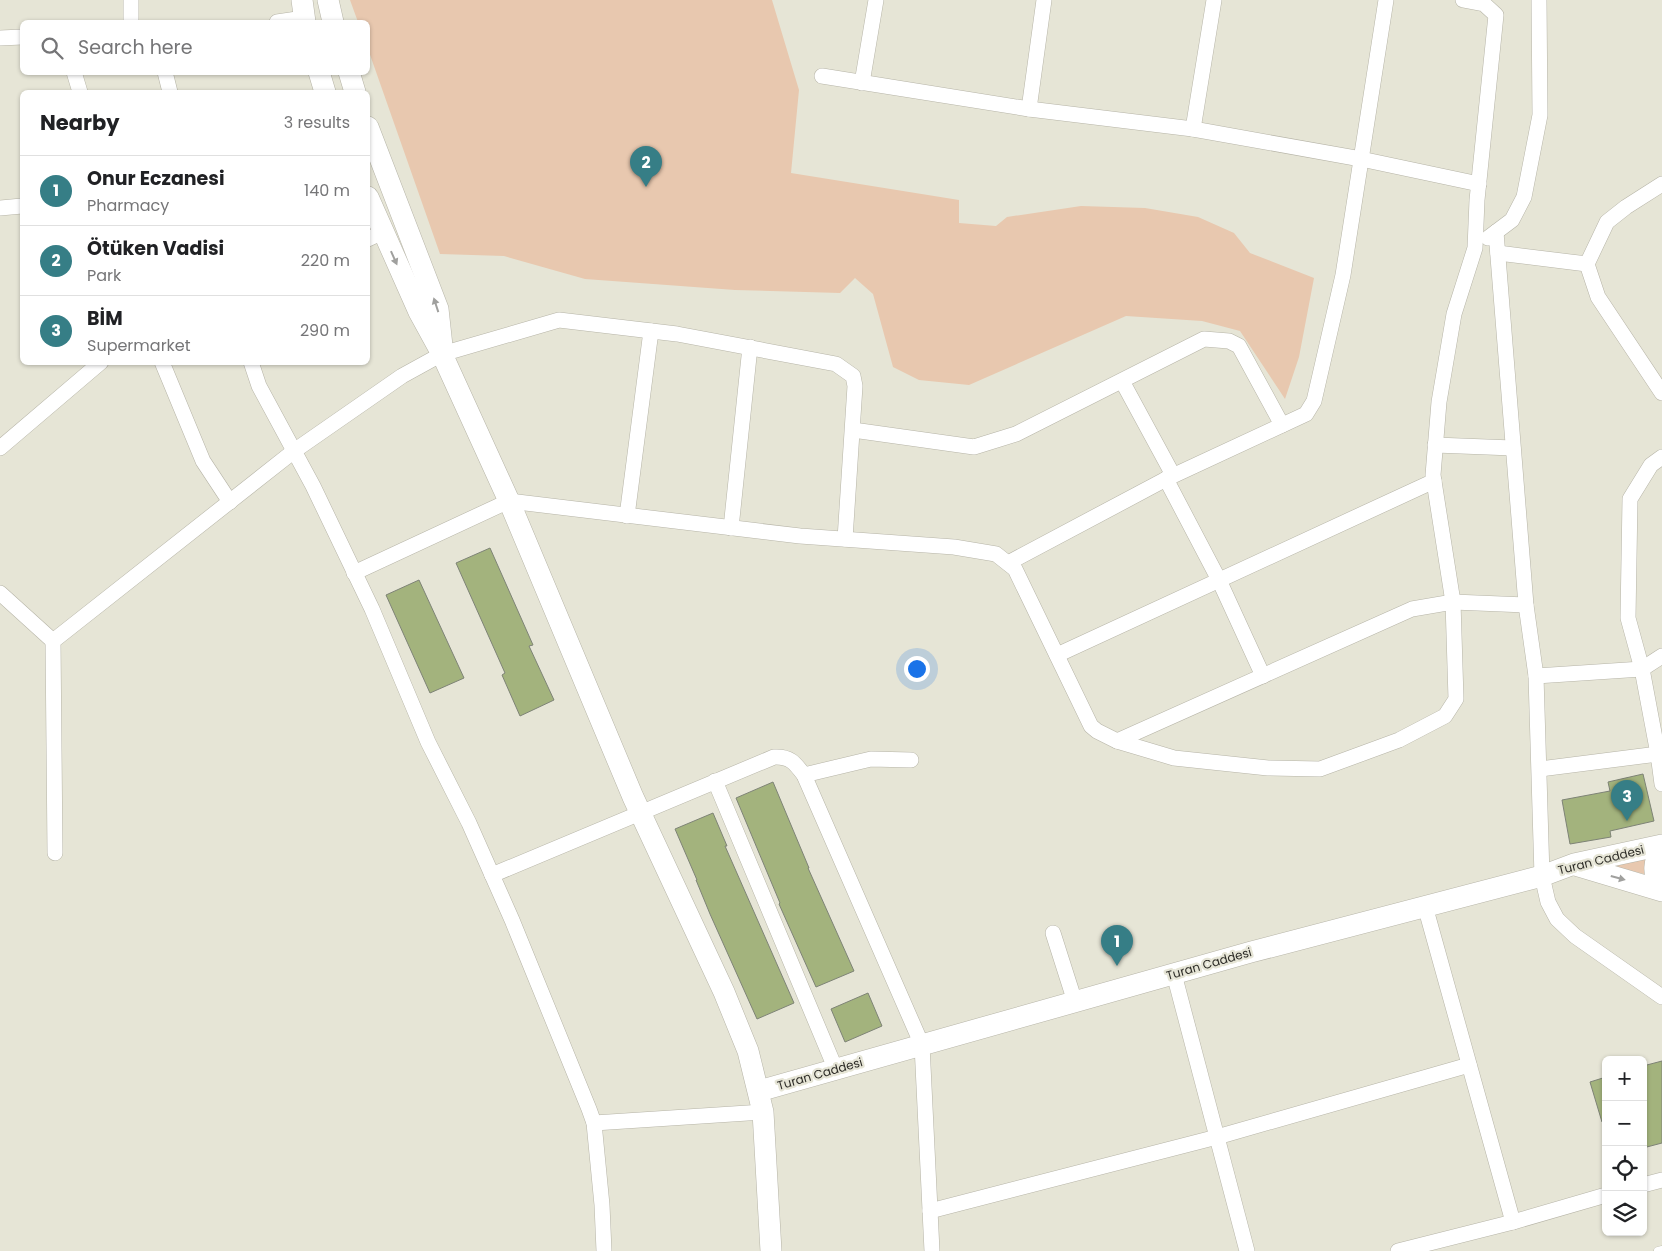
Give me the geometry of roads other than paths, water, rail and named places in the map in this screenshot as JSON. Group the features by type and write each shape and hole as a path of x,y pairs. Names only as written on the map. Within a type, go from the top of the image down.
{"street":[{"path":"131,0 131,20"},
{"path":"328,0 333,20"},
{"path":"862,82 876,0"},
{"path":"1029,109 1044,0"},
{"path":"1192,129 1214,0"},
{"path":"1008,563 1170,477 1306,414 1314,401 1343,275 1386,0"},
{"path":"354,573 508,502 731,528 954,547 996,554 1016,569 1091,726 1117,741 1174,758 1268,768 1320,769 1399,740 1445,716 1456,699 1453,602 1434,481 1435,445 1438,402 1454,314 1475,248 1479,184 1496,15 1484,4 1462,0"},
{"path":"1475,248 1512,220 1524,197 1540,115 1539,0"},
{"path":"283,20 304,13"},
{"path":"0,38 20,37"},
{"path":"75,75 79,90"},
{"path":"166,75 170,90"},
{"path":"320,75 324,90"},
{"path":"349,75 354,90"},
{"path":"822,76 1029,109 1192,129 1361,159 1479,184"},
{"path":"370,132 438,309 442,354"},
{"path":"1662,184 1626,207 1607,222 1587,264 1598,297 1662,393"},
{"path":"0,208 20,206"},
{"path":"370,208 375,235 442,354 508,502 641,813 724,992 748,1051 763,1112 771,1251"},
{"path":"1496,232 1526,605 1536,676 1542,876 1548,902 1557,918 1576,936 1662,997"},
{"path":"1498,253 1587,264"},
{"path":"53,641 294,451 402,376 442,354 559,320 677,334 836,364 853,376 855,403 845,539"},
{"path":"627,516 651,331"},
{"path":"853,430 974,446 1016,434 1204,340 1229,341 1239,346 1282,425"},
{"path":"731,528 750,348"},
{"path":"0,445 97,365"},
{"path":"163,365 203,461 230,502"},
{"path":"252,365 259,386 294,451 372,609 428,742 469,823 516,929 594,1123 602,1205 604,1251"},
{"path":"1122,381 1170,477 1263,676"},
{"path":"1435,445 1513,448"},
{"path":"1662,457 1651,465 1630,499 1628,618 1642,669 1662,784"},
{"path":"1057,655 1434,481"},
{"path":"0,593 53,641 55,853"},
{"path":"1117,741 1412,609 1453,602 1526,605"},
{"path":"1536,676 1642,669 1662,656"},
{"path":"1540,769 1658,754"},
{"path":"492,876 774,757 783,756 792,760 804,775 922,1046 932,1251"},
{"path":"804,775 872,759 911,760"},
{"path":"716,781 836,1070"},
{"path":"1662,846 1656,857 1654,867 1656,877 1662,889"},
{"name":"Turan Caddesi","path":"759,1091 1174,974 1542,876 1574,864 1662,846"},
{"path":"1574,864 1662,889"},
{"path":"1425,906 1513,1222"},
{"path":"1053,933 1075,1002"},
{"path":"1174,974 1247,1251"},
{"path":"930,1211 1217,1137 1469,1065"},
{"path":"594,1123 763,1112"},
{"path":"1647,1184 1662,1180"},
{"path":"1398,1251 1513,1222 1602,1196"}],"lane":[{"path":"1658,1251 1662,1250"}],"place":[{"name":"Ötüken Vadisi","path":"646,187"},
{"name":"BİM","path":"1627,821"},
{"name":"Onur Eczanesi","path":"1117,966"}]}
